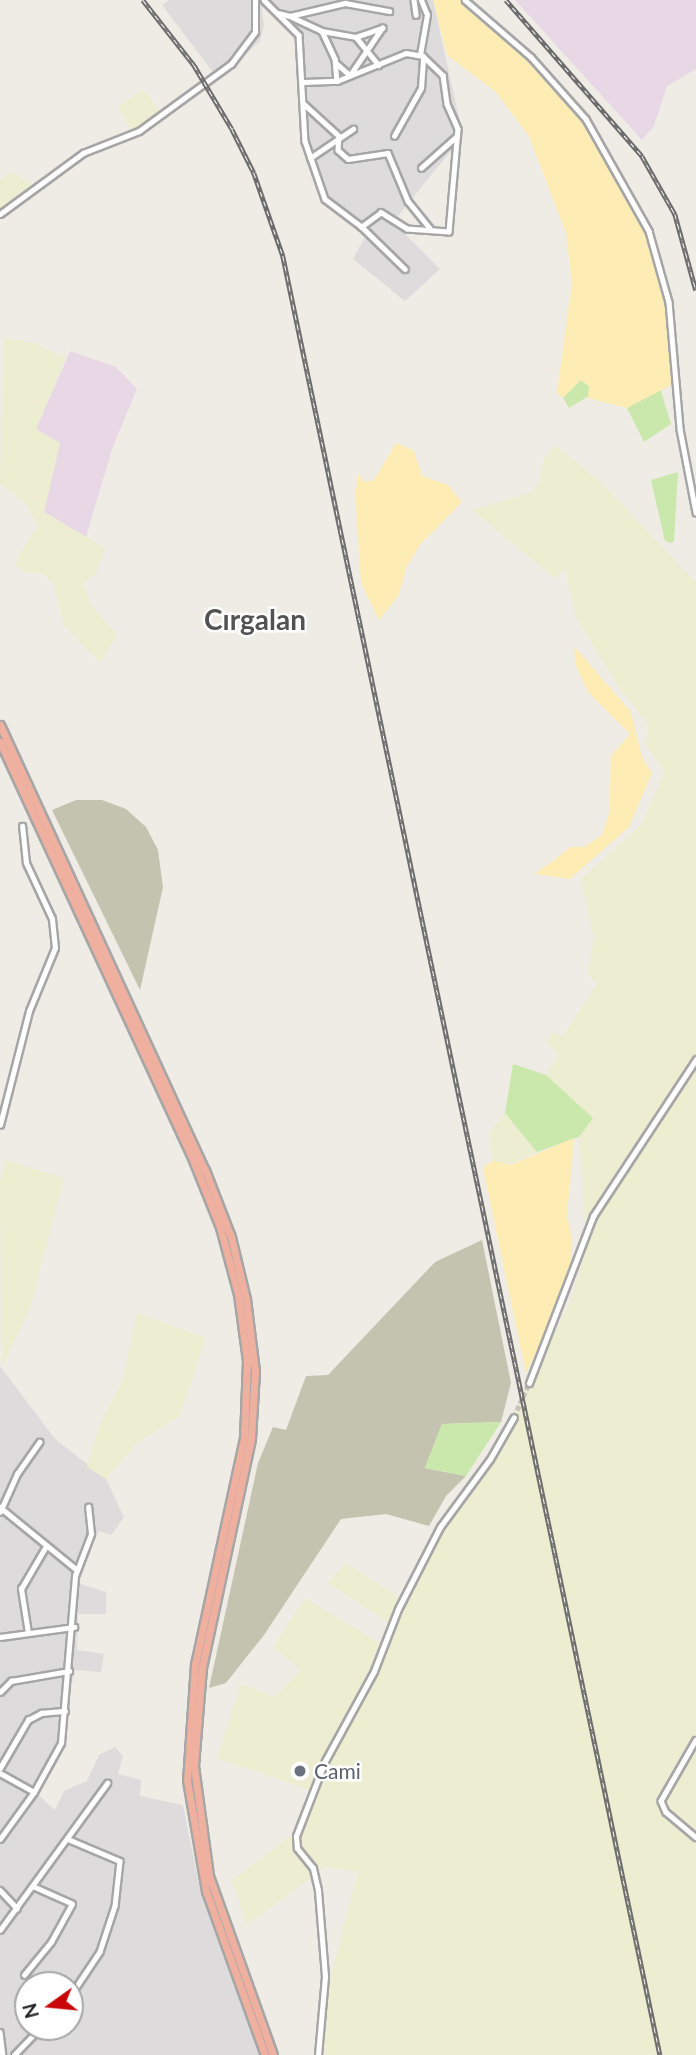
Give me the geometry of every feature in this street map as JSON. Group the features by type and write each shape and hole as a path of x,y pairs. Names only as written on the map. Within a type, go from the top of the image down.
{"highway":[{"path":"0,725 205,1170 231,1237 246,1299 255,1371 251,1439 202,1668 194,1766 209,1876 273,2055"},
{"path":"0,742 193,1160 220,1227 238,1294 247,1360 244,1438 197,1655 186,1766 203,1879 265,2055"}],"street":[{"path":"0,214 83,153 139,131 231,64 255,32 255,0"},
{"path":"264,0 298,32 310,158 327,202 362,227 405,269"},
{"path":"414,0 416,15"},
{"path":"394,136 421,88 427,15 421,0"},
{"path":"465,0 531,57 578,110 606,149 649,231 669,302 680,429 696,512"},
{"path":"290,16 345,3 389,11"},
{"path":"278,13 321,31 356,37 382,28 368,53 350,75"},
{"path":"321,31 336,63 337,81"},
{"path":"356,37 379,65"},
{"path":"304,82 337,81 402,53 422,56 443,75 457,135 449,232 407,229 381,213 362,227"},
{"path":"336,63 350,75"},
{"path":"304,104 339,136"},
{"path":"310,158 353,129"},
{"path":"421,168 457,135"},
{"path":"339,136 338,150 348,159 388,153 408,201 430,229"},
{"path":"0,1125 29,1011 55,948 52,919 26,863 22,826"},
{"path":"529,1383 593,1216 696,1059"},
{"path":"318,2055 326,1976 320,1914 314,1871 298,1851 296,1836 324,1762 374,1671 398,1609 440,1527 490,1460 514,1417"},
{"path":"39,1442 17,1474 1,1509 45,1548 76,1569"},
{"path":"0,1839 34,1792 59,1749 74,1627 76,1569 90,1538 88,1507"},
{"path":"28,1633 21,1589 45,1548"},
{"path":"0,1637 74,1627"},
{"path":"1,1689 14,1680 69,1671"},
{"path":"0,1768 28,1720 41,1713 65,1711"},
{"path":"696,1740 663,1791 661,1801 666,1812 696,1838"},
{"path":"0,1773 34,1792"},
{"path":"0,1930 34,1887 107,1783"},
{"path":"68,1839 120,1861 116,1906 100,1952 84,1976"},
{"path":"27,1971 51,1942 72,1904 34,1887"},
{"path":"0,1890 17,1908"},
{"path":"0,2032 3,2055"},
{"path":"14,2055 28,2041"}],"shaded area":[{"path":"170,0 261,0 264,26 260,41 219,80 162,5"},
{"path":"263,0 433,0 463,136 393,222 440,269 405,301 353,259 368,232 324,201 304,137 298,37"},
{"path":"515,0 696,0 696,69 667,86 654,126 642,140"},
{"path":"143,89 160,111 132,132 118,107"},
{"path":"12,172 37,187 0,211 0,180"},
{"path":"4,338 34,343 66,358 36,429 60,443 44,512 105,548 96,574 82,583 92,606 117,635 100,663 64,625 54,585 42,573 25,573 16,566 18,556 38,526 27,505 0,483"},
{"path":"70,351 116,367 137,389 112,449 86,537 44,512 60,443 36,429"},
{"path":"556,446 602,483 696,583 696,2055 326,2055 322,2033 331,1976 358,1872 325,1867 247,1925 232,1880 291,1836 309,1790 217,1758 241,1684 275,1697 301,1670 273,1647 305,1598 386,1647 446,1509 489,1459 570,1303 587,1245 579,1137 593,1118 546,1075 558,1054 546,1041 553,1032 563,1036 597,984 588,975 594,937 581,880 641,825 665,772 645,744 649,726 620,689 577,619 565,570 554,578 472,510 530,493 539,483 544,458"},
{"path":"76,800 102,800 126,809 146,827 158,850 163,887 140,990 52,810"},
{"path":"505,1113 537,1152 505,1166 492,1161 490,1132"},
{"path":"5,1160 64,1178 30,1308 2,1367 0,1182"},
{"path":"482,1240 511,1383 501,1422 442,1424 425,1468 466,1476 446,1496 429,1526 386,1514 341,1519 264,1635 226,1683 209,1688 258,1463 273,1427 286,1430 306,1376 328,1375 435,1262"},
{"path":"137,1313 206,1338 180,1416 138,1442 106,1479 87,1467 99,1426 123,1379"},
{"path":"0,1366 55,1439 106,1479 124,1517 111,1535 99,1531 81,1566 78,1583 106,1592 106,1614 78,1614 77,1650 104,1654 101,1672 74,1670 63,1748 36,1793 55,1810 64,1791 87,1781 99,1755 115,1747 123,1756 118,1774 141,1780 140,1796 183,1805 201,1895 259,2055 0,2055"},
{"path":"346,1563 399,1597 389,1623 328,1583"}],"green space":[{"path":"579,379 589,386 589,396 569,408 563,398"},
{"path":"660,388 671,424 644,442 627,408"},
{"path":"678,472 674,541 671,543 665,541 651,480"},
{"path":"513,1064 546,1075 593,1118 579,1137 537,1152 505,1113"},
{"path":"501,1422 466,1476 425,1468 442,1424"}],"sand":[{"path":"433,0 461,0 531,60 589,127 648,231 662,275 673,384 627,408 588,398 589,386 581,380 563,398 557,392 572,283 566,233 529,136 496,92 447,55"},
{"path":"396,443 414,451 422,476 448,485 462,502 420,545 406,568 399,595 379,620 361,583 355,493 358,473 364,482 374,480"},
{"path":"574,646 631,712 642,757 652,773 629,827 570,879 535,874 571,847 584,847 602,835 609,814 611,756 630,734 588,692 576,666"},
{"path":"574,1138 567,1215 572,1238 570,1269 551,1324 526,1373 483,1168 492,1161 511,1165"}],"tunnel":[{"path":"514,1417 529,1383"}],"railway":[{"path":"143,0 194,65 232,129 254,173 283,256 660,2055"},
{"path":"506,0 642,156 675,214 696,290"}],"place":[{"name":"Cami","path":"300,1771"}],"district":[{"name":"Cırgalan","path":"255,619"}]}
